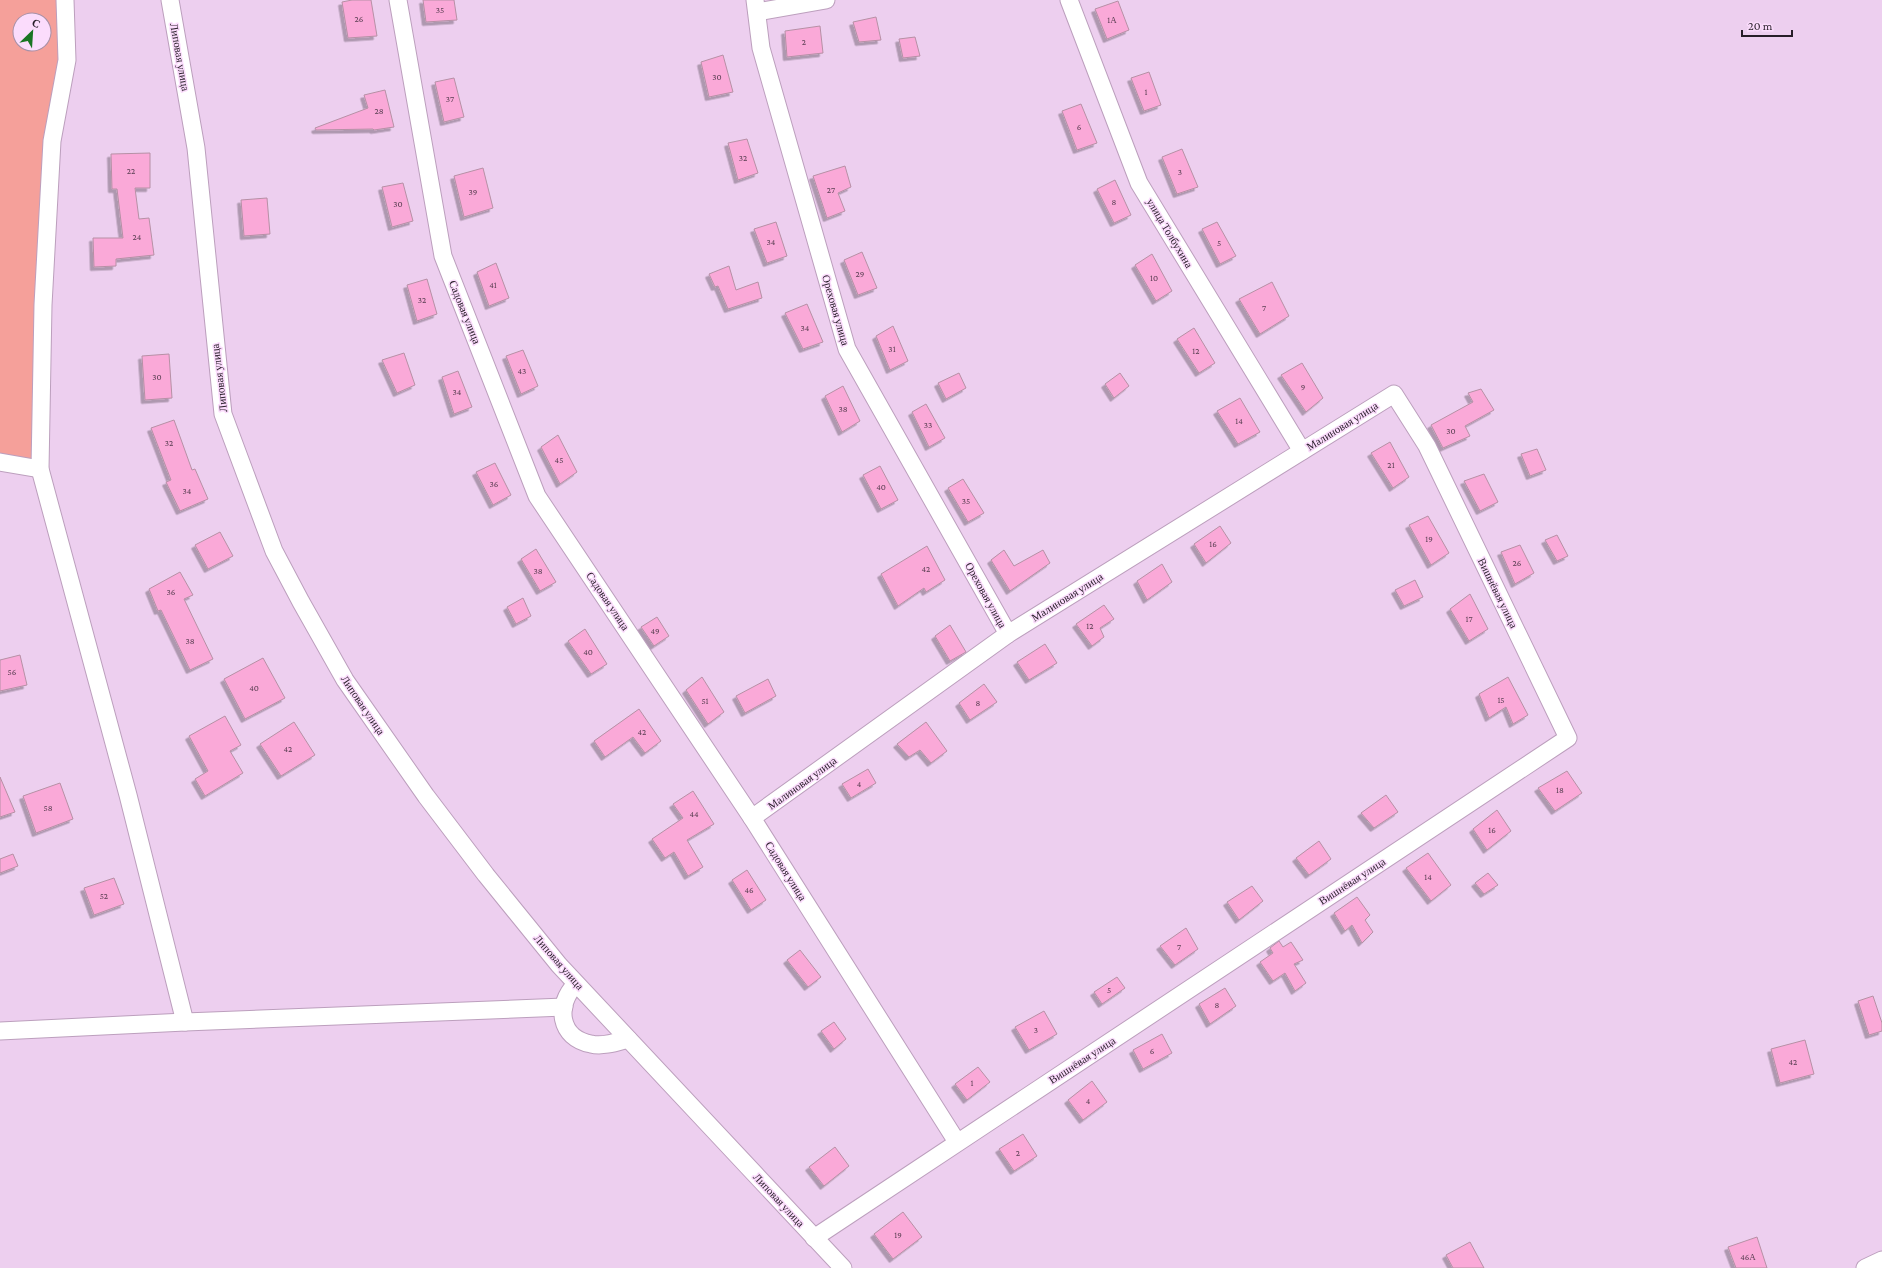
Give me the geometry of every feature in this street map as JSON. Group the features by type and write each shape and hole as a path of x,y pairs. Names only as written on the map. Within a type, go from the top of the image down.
{"street":[{"path":"65,0 67,60 52,141 45,266 40,469 128,795 185,1022"},
{"name":"Липовая улица","path":"170,0 196,148 223,414 274,551 345,680 417,784 486,875 576,984 843,1268"},
{"name":"Садовая улица","path":"398,0 443,256 537,496 752,818 957,1142"},
{"path":"756,6 826,0"},
{"name":"улица Толбухина","path":"1068,0 1139,183 1302,451"},
{"name":"Ореховая улица","path":"756,6 761,48 847,349 1008,634"},
{"name":"Малиновая улица","path":"752,818 1008,634 1394,394"},
{"name":"Вишнёвая улица","path":"814,1238 1568,738 1427,446 1394,394"},
{"path":"0,462 40,469"},
{"path":"576,984 570,990 564,1006 562,1018 567,1030 574,1038 593,1045 612,1043 628,1039"},
{"path":"0,1031 564,1006"},
{"path":"1866,1268 1882,1260"}],"shaded area":[{"path":"0,0 65,0 52,141 40,469 0,462"}],"building":[{"path":"352,0 371,0 377,36 348,38 342,2"},
{"path":"423,0 454,0 457,20 426,22"},
{"path":"1118,1 1129,30 1107,39 1095,9"},
{"path":"876,17 881,40 859,42 853,22"},
{"path":"820,26 823,53 787,57 785,31"},
{"path":"915,37 920,56 903,58 899,39"},
{"path":"723,55 733,92 709,97 701,62"},
{"path":"1149,72 1161,105 1144,111 1131,78"},
{"path":"454,78 464,117 444,122 435,82"},
{"path":"385,90 394,127 374,130 316,130 315,128 368,108 364,95"},
{"path":"1081,104 1097,143 1077,150 1062,111"},
{"path":"747,139 758,173 738,180 728,143"},
{"path":"1182,149 1198,187 1177,194 1162,157"},
{"path":"150,153 150,188 135,188 139,219 149,218 154,255 116,259 116,266 94,267 93,238 123,238 117,189 112,189 111,154"},
{"path":"845,166 851,187 838,193 845,211 827,218 813,176"},
{"path":"483,168 493,208 464,217 454,176"},
{"path":"1115,180 1131,215 1114,223 1097,189"},
{"path":"403,183 413,221 392,227 382,187"},
{"path":"267,198 270,234 244,236 241,200"},
{"path":"776,222 787,256 767,263 754,229"},
{"path":"1217,222 1236,256 1220,264 1202,229"},
{"path":"862,252 877,288 858,295 844,260"},
{"path":"1152,254 1172,291 1156,301 1135,265"},
{"path":"496,263 509,298 489,306 477,272"},
{"path":"729,266 736,290 758,282 762,298 728,309 718,286 715,287 709,274"},
{"path":"427,279 437,314 417,321 407,285"},
{"path":"1272,282 1289,316 1260,334 1239,299"},
{"path":"807,304 823,342 803,349 785,313"},
{"path":"893,326 908,361 890,370 876,336"},
{"path":"1194,328 1215,363 1199,373 1177,339"},
{"path":"523,350 538,386 521,394 506,356"},
{"path":"404,353 415,385 397,393 382,360"},
{"path":"169,354 172,398 145,400 142,356"},
{"path":"1302,363 1323,398 1306,412 1281,375"},
{"path":"458,371 472,407 454,414 442,377"},
{"path":"959,373 966,388 946,399 938,383"},
{"path":"1120,373 1129,386 1114,398 1105,384"},
{"path":"843,386 860,421 842,432 825,396"},
{"path":"1481,389 1494,410 1465,426 1470,436 1443,448 1431,425 1473,402 1468,393"},
{"path":"1240,398 1260,432 1238,444 1217,411"},
{"path":"926,404 945,438 929,447 912,412"},
{"path":"174,420 192,470 195,469 208,499 180,511 166,482 171,480 151,428"},
{"path":"558,435 577,472 560,484 541,447"},
{"path":"1390,442 1409,477 1393,488 1371,453"},
{"path":"1537,449 1546,470 1530,476 1521,454"},
{"path":"495,463 511,495 493,505 476,472"},
{"path":"880,466 898,500 881,509 863,475"},
{"path":"1484,474 1498,502 1480,511 1464,481"},
{"path":"963,479 984,513 968,522 948,488"},
{"path":"1428,516 1449,553 1431,565 1409,525"},
{"path":"1220,526 1231,543 1206,563 1194,544"},
{"path":"220,532 233,556 208,569 195,545"},
{"path":"1557,535 1568,556 1557,561 1545,540"},
{"path":"1520,545 1534,573 1515,584 1501,552"},
{"path":"927,546 945,580 926,592 924,588 898,606 881,574"},
{"path":"536,549 556,582 540,591 521,559"},
{"path":"1004,550 1014,566 1043,550 1050,563 1010,591 991,560"},
{"path":"1162,564 1172,582 1147,600 1137,581"},
{"path":"180,572 193,595 184,599 213,659 190,670 161,610 158,611 149,589"},
{"path":"1415,580 1423,597 1404,606 1395,590"},
{"path":"1470,594 1488,629 1469,641 1450,609"},
{"path":"523,598 531,616 516,624 507,607"},
{"path":"1104,605 1114,619 1100,628 1104,637 1092,646 1076,624"},
{"path":"657,617 669,636 654,646 641,627"},
{"path":"950,625 966,652 950,661 935,636"},
{"path":"585,629 607,664 591,674 568,641"},
{"path":"1045,644 1057,663 1029,680 1017,662"},
{"path":"20,655 27,685 0,691 0,660"},
{"path":"263,658 285,698 245,719 224,679"},
{"path":"702,677 724,712 708,724 686,690"},
{"path":"1508,677 1528,715 1513,724 1506,707 1489,718 1479,694"},
{"path":"768,679 776,696 745,713 736,696"},
{"path":"984,684 997,702 970,720 959,703"},
{"path":"639,709 661,741 645,753 633,737 605,757 594,741"},
{"path":"225,716 241,745 230,751 243,773 205,796 195,779 208,771 189,736"},
{"path":"294,722 315,755 281,776 260,744"},
{"path":"926,722 947,751 931,763 920,750 909,757 897,744"},
{"path":"868,769 876,783 851,798 842,784"},
{"path":"1567,771 1582,793 1555,811 1538,788"},
{"path":"0,777 15,812 0,817"},
{"path":"60,783 73,819 36,833 23,796"},
{"path":"693,791 714,824 687,840 703,867 688,876 674,852 665,858 652,839 683,818 673,804"},
{"path":"1386,795 1398,812 1374,828 1361,813"},
{"path":"1497,810 1511,831 1487,850 1473,829"},
{"path":"1319,841 1331,859 1309,875 1296,858"},
{"path":"1428,853 1451,885 1431,901 1406,868"},
{"path":"13,854 18,866 0,873 0,859"},
{"path":"747,870 766,900 751,910 732,880"},
{"path":"1488,873 1498,885 1484,894 1475,883"},
{"path":"114,878 124,904 94,915 84,888"},
{"path":"1252,886 1263,901 1239,920 1227,902"},
{"path":"1357,897 1370,915 1365,920 1373,932 1362,943 1352,925 1345,931 1334,913"},
{"path":"1186,928 1198,949 1175,965 1160,946"},
{"path":"1279,941 1283,947 1291,942 1303,960 1294,964 1306,983 1295,991 1285,973 1273,981 1260,962 1273,953 1270,948"},
{"path":"800,950 821,977 808,987 787,960"},
{"path":"1117,977 1125,988 1102,1004 1094,992"},
{"path":"1225,988 1236,1006 1210,1024 1199,1004"},
{"path":"1873,996 1882,1023 1882,1031 1869,1035 1858,1001"},
{"path":"1044,1011 1057,1034 1029,1050 1015,1027"},
{"path":"834,1022 846,1039 834,1049 821,1031"},
{"path":"1162,1034 1172,1053 1143,1069 1133,1050"},
{"path":"1805,1040 1814,1074 1780,1083 1771,1049"},
{"path":"978,1067 990,1082 967,1100 955,1084"},
{"path":"1092,1081 1107,1102 1083,1120 1068,1100"},
{"path":"1023,1134 1037,1156 1014,1171 999,1149"},
{"path":"835,1147 849,1166 824,1186 809,1167"},
{"path":"903,1212 922,1237 893,1259 874,1234"},
{"path":"1757,1237 1767,1268 1736,1268 1728,1247"},
{"path":"1470,1242 1484,1268 1453,1268 1446,1255"}]}
